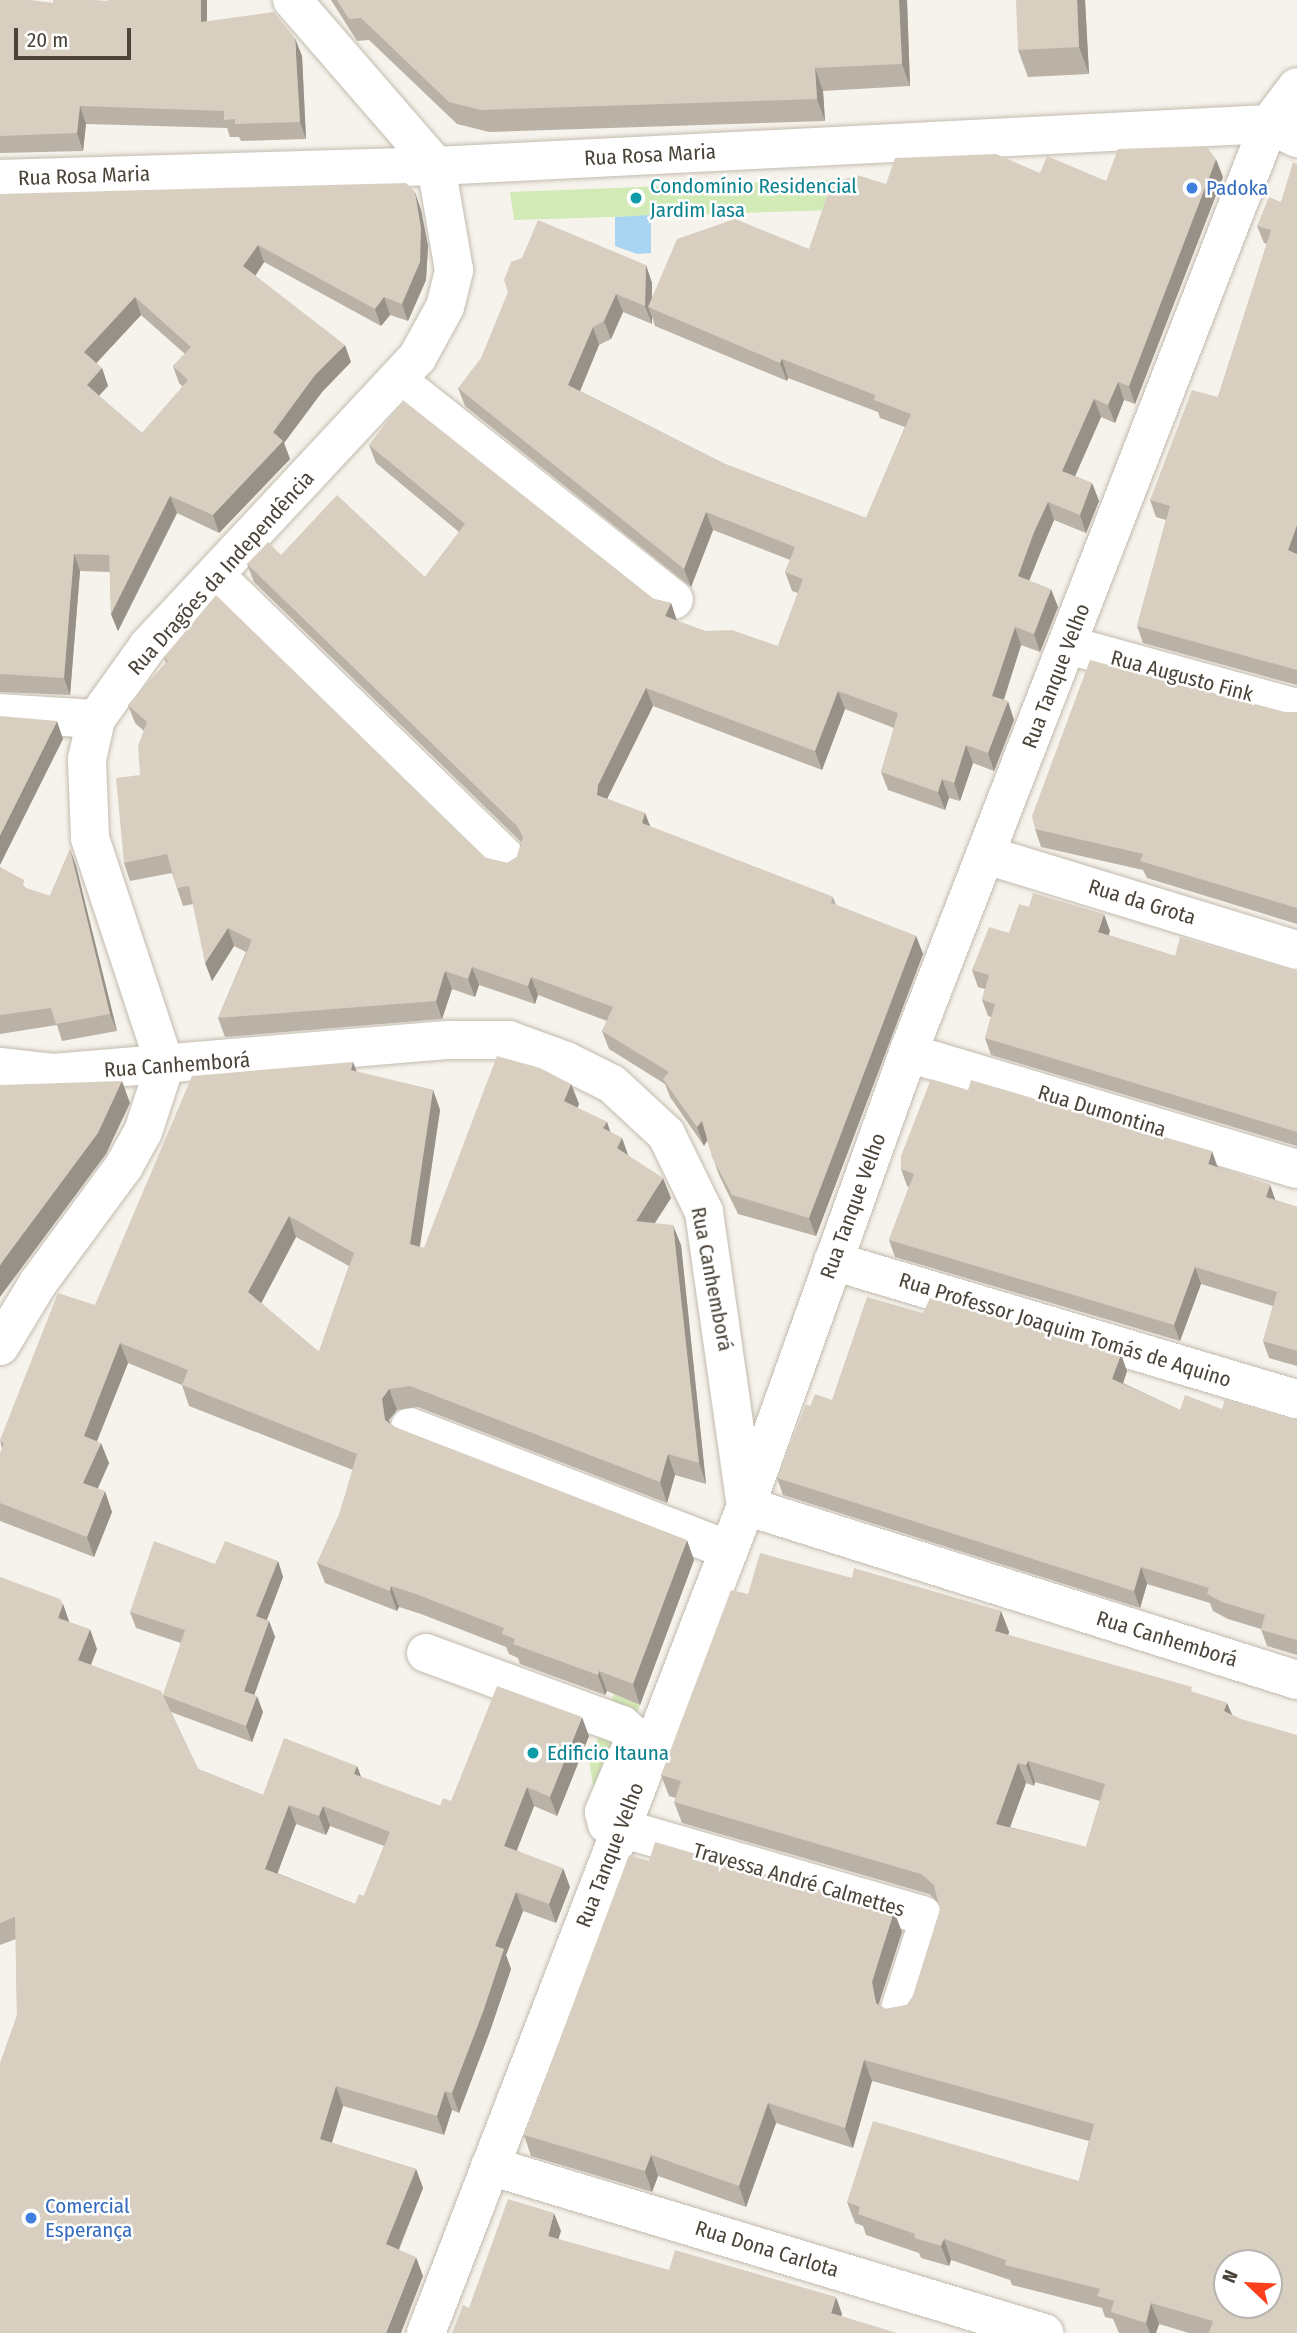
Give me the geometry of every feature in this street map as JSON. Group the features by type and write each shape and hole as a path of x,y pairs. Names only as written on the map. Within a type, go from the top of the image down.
{"street":[{"path":"292,0 436,166"},
{"name":"Rua Tanque Velho","path":"426,2333 746,1506 908,1054 1068,645 1283,131 1297,87"},
{"name":"Rua Rosa Maria","path":"0,179 436,166 1283,131"},
{"name":"Rua Dragões da Independência","path":"165,1065 90,838 87,759 96,719 148,646 417,358 444,307 454,270 436,166"},
{"path":"398,381 674,600"},
{"path":"216,576 508,860"},
{"name":"Rua Augusto Fink","path":"1068,645 1297,708"},
{"path":"0,713 96,719"},
{"name":"Rua da Grota","path":"986,855 1297,950"},
{"name":"Rua Canhemborá","path":"0,1067 53,1073 450,1040 509,1040 612,1084 666,1134 704,1212 746,1506 1297,1680"},
{"name":"Rua Dumontina","path":"908,1054 1297,1169"},
{"path":"0,1346 38,1283 124,1166 143,1132 165,1065"},
{"name":"Rua Professor Joaquim Tomás de Aquino","path":"833,1261 1297,1399"},
{"path":"410,1427 729,1550"},
{"path":"426,1654 622,1725 632,1734 632,1745 603,1819 620,1829"},
{"name":"Travessa André Calmettes","path":"620,1829 922,1915 928,1925 900,2009"},
{"name":"Rua Dona Carlota","path":"489,2166 1044,2333"}],"green space":[{"path":"845,179 835,210 514,220 510,192"},
{"path":"614,1694 640,1705 605,1796 593,1784 589,1762"}],"water":[{"path":"651,215 651,253 637,254 615,246 615,217"}],"building":[{"path":"0,0 53,3 53,0 201,0 201,22 274,12 295,38 300,122 235,124 235,119 224,120 224,111 80,106 77,133 0,136"},
{"path":"337,0 899,0 902,64 815,68 817,99 481,110 449,102 361,18 349,19"},
{"path":"1016,0 1077,0 1079,47 1018,50"},
{"path":"1206,146 1216,159 1129,386 1118,382 1108,405 1094,399 1062,471 1092,483 1080,515 1048,502 1018,576 1051,589 1034,634 1015,627 992,696 1008,701 988,753 966,745 954,783 942,779 938,792 881,772 898,713 838,691 815,751 646,688 598,785 597,795 645,813 642,823 833,897 831,903 916,936 809,1218 732,1195 712,1157 702,1121 697,1127 663,1079 669,1072 602,1031 613,1007 531,977 528,986 472,967 468,979 445,971 436,1001 218,1018 252,940 228,928 205,963 189,886 177,888 167,854 124,863 116,778 140,775 138,746 147,722 128,705 168,661 164,657 216,595 486,858 507,863 517,857 523,837 517,826 247,564 268,542 281,555 337,495 425,577 465,524 369,445 403,400 654,599 671,603 665,616 705,631 732,630 778,646 803,579 785,572 795,547 706,512 684,569 458,388 481,358 508,292 504,280 511,262 522,258 538,220 646,265 645,306 616,294 604,321 593,327 568,385 725,464 866,518 911,414 874,400 875,395 782,359 780,363 648,307 677,239 735,219 809,249 831,184 857,175 886,184 895,158 996,154 1040,173 1047,156 1106,181 1118,149"},
{"path":"1293,162 1297,164 1297,525 1288,550 1297,554 1297,670 1137,626 1170,506 1150,500 1192,390 1218,397 1271,230 1257,226 1269,197 1281,202"},
{"path":"406,183 415,192 421,228 420,262 402,304 384,297 375,309 258,245 243,266 345,345 315,375 273,432 283,441 213,515 170,496 111,614 109,555 74,554 64,678 0,674 0,194","holes":["135,297 191,347 173,366 188,380 142,433 87,385 102,368 84,352"]},
{"path":"1090,660 1285,712 1297,712 1297,908 1140,861 1143,854 1035,829 1032,816"},
{"path":"0,716 57,721 0,835"},
{"path":"70,849 110,1014 56,1024 51,1008 0,1015 0,867 24,880 23,887 50,896"},
{"path":"1033,893 1104,914 1098,932 1175,956 1180,937 1297,971 1297,1132 985,1038 995,1004 982,1000 989,975 972,970 989,927 1009,933 1019,904 1029,907"},
{"path":"497,1056 540,1068 571,1084 564,1101 607,1122 603,1128 622,1138 617,1148 663,1178 636,1221 673,1225 699,1463 668,1454 660,1482 410,1386 389,1389 382,1399 385,1420 395,1427 687,1540 633,1684 599,1671 598,1675 513,1644 515,1639 502,1634 504,1628 413,1593 391,1586 390,1591 317,1563 339,1515 357,1454 182,1385 188,1370 120,1343 84,1436 101,1443 83,1483 105,1491 87,1537 0,1503 0,1454 4,1443 0,1440 58,1293 95,1305 192,1076 353,1062 351,1070 433,1090 410,1244 424,1248","holes":["289,1216 354,1253 319,1352 248,1292"]},
{"path":"931,1079 968,1090 971,1080 1212,1151 1208,1164 1270,1185 1266,1197 1297,1207 1297,1351 1263,1341 1277,1292 1195,1267 1174,1325 889,1240 914,1174 901,1169 901,1156"},
{"path":"122,1081 98,1133 0,1265 0,1085"},
{"path":"867,1297 923,1313 930,1298 1121,1354 1112,1379 1180,1410 1185,1395 1222,1409 1225,1399 1297,1420 1297,1640 1261,1630 1265,1615 1222,1602 1207,1594 1209,1588 1141,1567 1134,1591 777,1478 806,1404 810,1406 815,1394 832,1400"},
{"path":"154,1541 215,1564 225,1541 278,1561 256,1616 269,1621 244,1691 257,1696 246,1726 163,1695 185,1630 130,1612"},
{"path":"760,1553 852,1578 854,1568 1001,1611 995,1631 1192,1687 1191,1691 1227,1703 1224,1711 1241,1719 1297,1735 1297,2333 1209,2333 1213,2321 1151,2303 1146,2323 1111,2312 1114,2301 1097,2296 1100,2289 1005,2265 1006,2260 944,2239 941,2246 914,2238 915,2234 858,2214 860,2207 847,2202 873,2121 1079,2181 1094,2124 864,2060 845,2128 768,2103 739,2186 651,2155 645,2171 524,2135 629,1855 649,1861 655,1842 894,1911 872,1982 876,2003 886,2009 907,2005 913,1996 940,1910 934,1885 921,1874 674,1802 681,1781 661,1775 731,1590 748,1594","holes":["1028,1761 1105,1784 1086,1847 996,1824 1018,1763 1026,1765"]},
{"path":"0,1577 60,1599 63,1604 58,1618 90,1629 78,1660 161,1691 198,1769 263,1795 284,1738 357,1766 354,1774 440,1806 443,1798 451,1801 497,1686 582,1717 550,1797 527,1787 504,1846 563,1868 549,1904 516,1892 495,1946 504,1949 483,2012 452,2093 445,2091 437,2116 336,2086 320,2139 416,2169 386,2244 416,2257 386,2333 0,2333 0,2063 17,2015 15,1917 0,1923","holes":["289,1805 319,1816 323,1806 390,1832 364,1896 359,1894 355,1904 265,1869"]},
{"path":"508,2199 554,2213 548,2236 669,2270 675,2250 836,2297 831,2313 897,2333 452,2333 463,2305 469,2308"}],"place":[{"name":"Padoka","path":"1192,188"},
{"name":"Condomínio Residencial Jardim Iasa","path":"636,198"},
{"name":"Edificio Itauna","path":"533,1753"},
{"name":"Comercial Esperança","path":"31,2218"}]}
